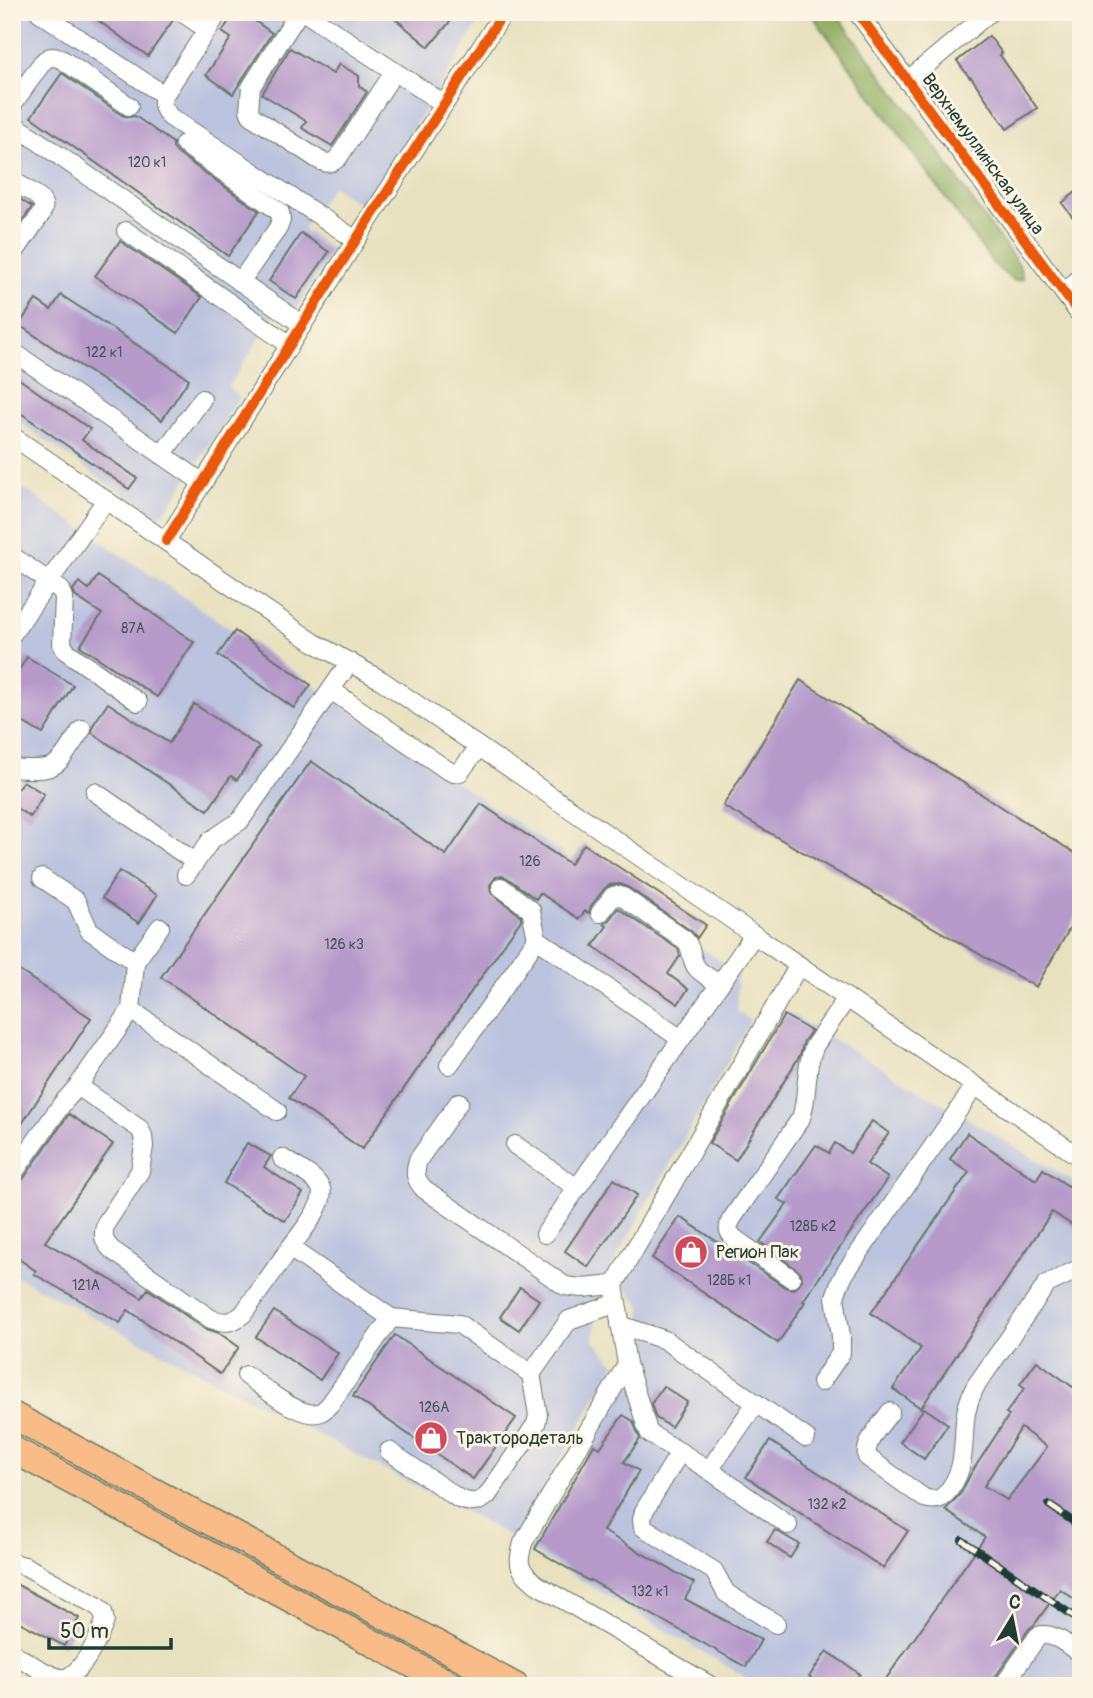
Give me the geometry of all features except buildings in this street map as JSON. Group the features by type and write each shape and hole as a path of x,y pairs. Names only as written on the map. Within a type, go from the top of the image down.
{"highway":[{"path":"12,1415 515,1686"},
{"path":"12,1449 453,1686"}],"street":[{"path":"39,12 164,95"},
{"path":"181,12 208,30"},
{"path":"219,12 164,95 164,110 170,117 356,240"},
{"path":"394,72 338,158 332,162 319,160 256,119 248,110 251,87 302,12 444,104"},
{"path":"166,541 504,12"},
{"name":"Верхнемуллинская улица","path":"857,12 1081,316"},
{"path":"907,81 990,12"},
{"path":"12,105 47,57 53,56 63,60 129,106"},
{"path":"12,123 303,325"},
{"path":"184,144 280,212 278,228 240,282"},
{"path":"12,180 38,198 44,208 12,256"},
{"path":"125,231 290,345"},
{"path":"1064,293 1081,277"},
{"path":"12,351 203,483"},
{"path":"162,455 202,399"},
{"path":"12,436 313,642 381,680 1081,1158"},
{"path":"12,634 106,500"},
{"path":"12,556 61,590 64,597 62,644 66,652 138,702"},
{"path":"95,792 191,868 211,840 240,821 350,662"},
{"path":"331,690 454,773 460,772 479,747"},
{"path":"12,768 38,770 55,765 82,729"},
{"path":"42,878 76,901 89,930 135,962"},
{"path":"500,887 531,910 537,939 681,1038"},
{"path":"600,913 613,896 623,897 685,940 689,944 697,968 719,984"},
{"path":"12,1175 131,1010 135,962 160,927"},
{"path":"545,1234 754,934"},
{"path":"449,1065 537,939"},
{"path":"390,1451 459,1499 469,1503 479,1502 486,1496 536,1424 538,1415 531,1374 569,1320 615,1294 799,965"},
{"path":"791,1278 735,1239 729,1233 728,1227 801,1118 811,1053 847,998"},
{"path":"131,1010 277,1111"},
{"path":"78,1086 140,1129 143,1136 140,1171 106,1223 104,1242 211,1319 235,1321 243,1314 320,1204 322,1188 282,1158"},
{"path":"821,1382 841,1353 835,1297 845,1273 975,1086"},
{"path":"459,1102 418,1160 416,1180 424,1189 565,1286 615,1294"},
{"path":"515,1145 577,1188"},
{"path":"290,1248 391,1318 459,1324 531,1374"},
{"path":"890,1412 870,1441 866,1450 867,1457 924,1497 939,1500 960,1472 966,1414 969,1398 975,1387 1047,1284 1081,1268"},
{"path":"615,1294 627,1364 650,1434 709,1470 788,1525"},
{"path":"246,1375 296,1409 310,1413 321,1412 330,1404 391,1318"},
{"path":"620,1325 665,1340 806,1438"},
{"path":"627,1364 523,1543 519,1559 522,1572 536,1584 711,1686"},
{"path":"709,1470 755,1403"},
{"path":"680,1452 644,1511 643,1527 714,1571 726,1593 776,1624"},
{"path":"12,1563 25,1566 97,1606 103,1612 105,1621 80,1668 72,1676 62,1679 12,1653"},
{"path":"1003,1686 1038,1636 1045,1634 1056,1637 1081,1654"}],"shaded area":[{"path":"12,12 484,12 449,73 362,206 332,186 303,229 333,250 296,309 268,291 277,312 228,387 240,397 164,514 155,516 12,417"},
{"path":"12,481 737,972 737,1011 751,1021 598,1290 594,1341 615,1364 514,1539 12,1274"},
{"path":"786,1011 1081,1186 1081,1686 757,1684 531,1551 637,1371 642,1307 624,1286"}],"green space":[{"path":"810,12 835,12 1019,265 1023,279 1014,281 995,266"}],"railway":[{"path":"1049,1505 1081,1527"},
{"path":"962,1540 1081,1621"}],"cycle path":[{"path":"166,541 504,12"},
{"path":"857,12 1081,316"}],"place":[{"name":"Регион Пак","path":"691,1252"},
{"name":"Трактородеталь","path":"431,1438"}]}
